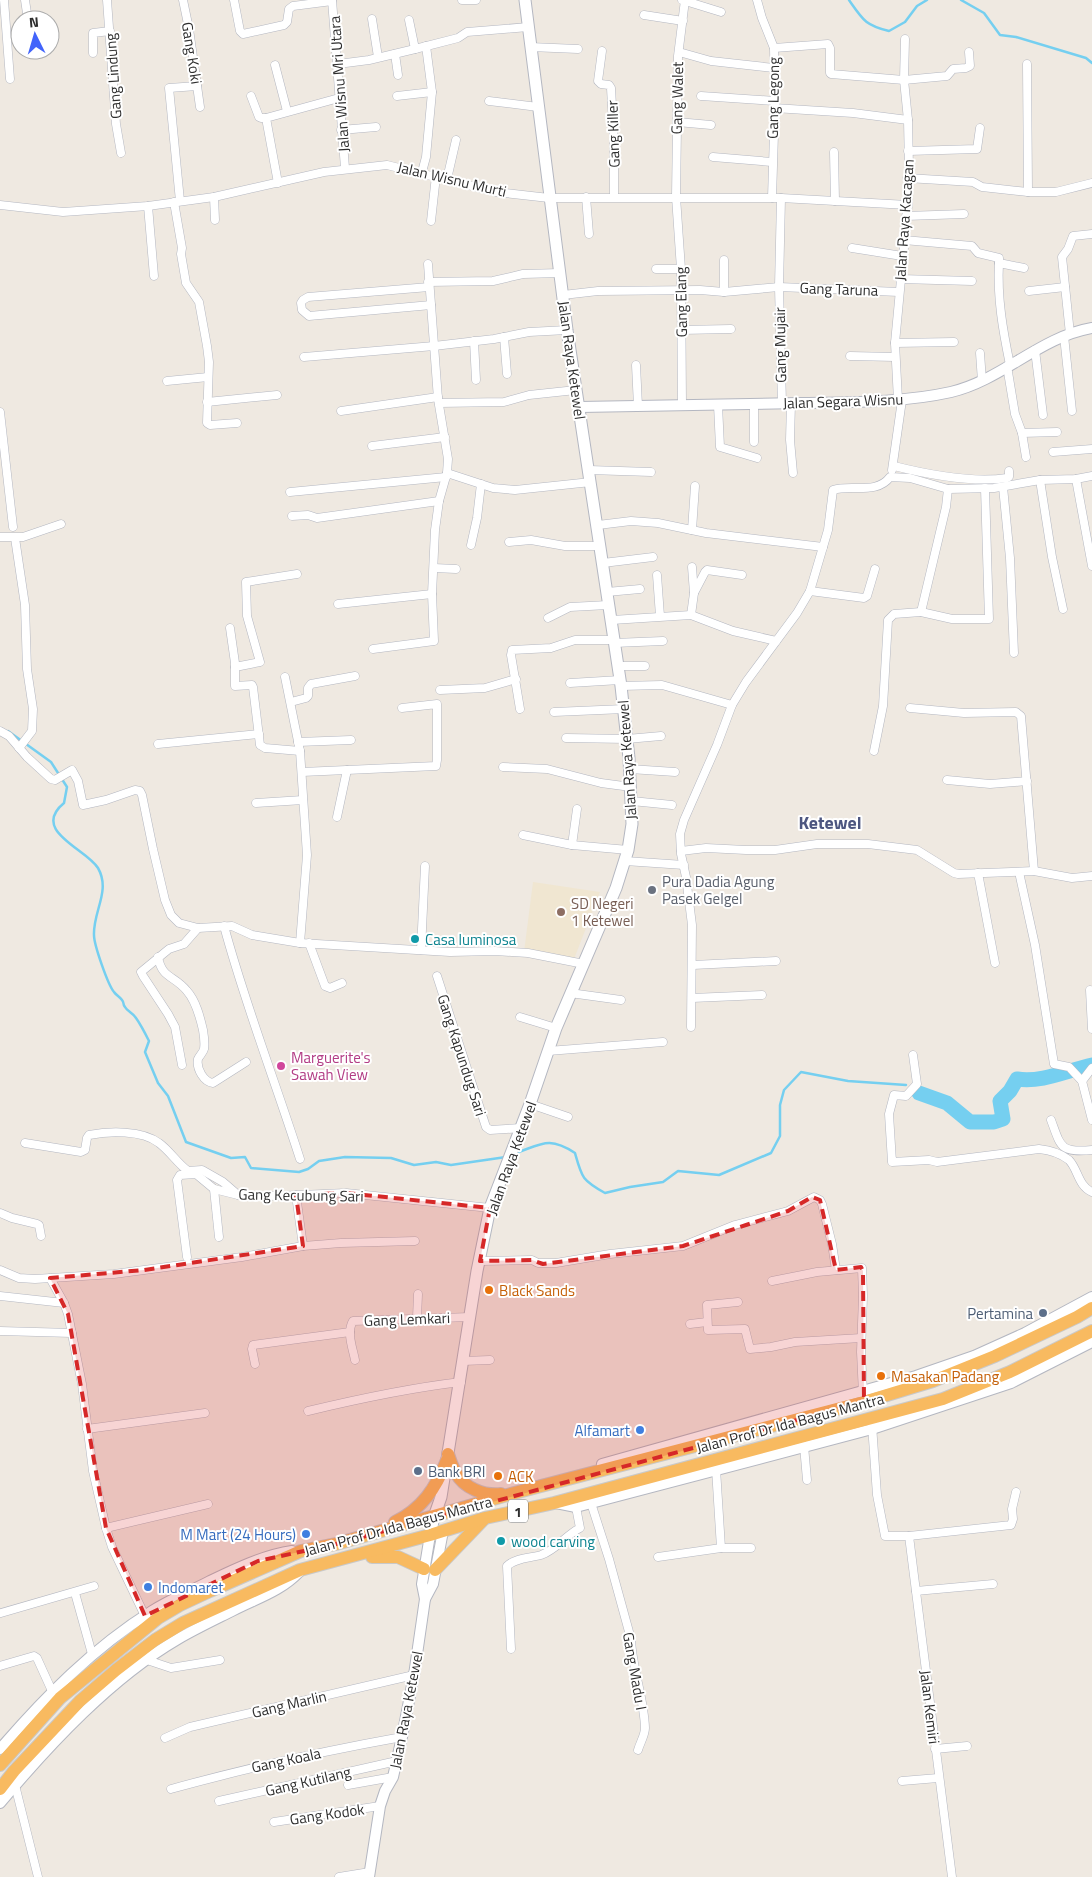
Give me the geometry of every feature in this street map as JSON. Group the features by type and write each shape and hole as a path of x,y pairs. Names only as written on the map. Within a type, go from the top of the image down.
{"highway":[{"name":"Jalan Prof Dr Ida Bagus Mantra","path":"0,1765 60,1698 158,1618 203,1594 301,1551 336,1544 640,1457 863,1397 934,1381 995,1356 1092,1308"},
{"name":"Jalan Prof Dr Ida Bagus Mantra","path":"0,1789 14,1771 80,1701 105,1687 156,1640 183,1623 300,1570 430,1536 485,1518 554,1503 871,1424 943,1400 1010,1372 1092,1332"},
{"path":"448,1457 456,1474 470,1487 488,1494 518,1492"},
{"path":"336,1544 392,1524 412,1513 430,1494 448,1457"},
{"path":"337,1560 392,1556 430,1570 485,1518"}],"main road":[{"name":"Jalan Raya Ketewel","path":"444,1531 440,1515 441,1497 490,1208 522,1128 556,1028 616,888 631,836 632,801 630,769 621,683 563,295 555,273 549,198 525,0"},
{"name":"Jalan Raya Ketewel","path":"430,1536 440,1515"}],"street":[{"path":"4,0 10,79"},
{"name":"Gang Lindung","path":"107,0 116,124 120,153"},
{"name":"Gang Koki","path":"182,0 189,29 200,106"},
{"path":"234,0 240,31 243,34 284,25 288,20 289,9 293,6 332,0"},
{"name":"Jalan Wisnu Mri Utara","path":"332,0 345,168"},
{"path":"462,0 476,0"},
{"path":"684,0 722,12"},
{"name":"Gang Walet","path":"676,197 678,52 684,0"},
{"name":"Gang Legong","path":"757,0 774,48 772,198"},
{"path":"644,15 683,21"},
{"path":"372,19 378,57"},
{"path":"409,20 415,49"},
{"path":"338,64 395,54 458,38 467,32 528,27"},
{"path":"93,53 93,33 110,31"},
{"name":"Jalan Raya Kacagan","path":"890,477 894,466 900,400 895,343 908,205 908,120 904,80 905,39"},
{"path":"774,48 828,44 830,48 831,74 904,80 947,76 953,69 968,68 970,66 969,52"},
{"path":"422,172 431,122 432,92 426,46"},
{"path":"530,47 578,49"},
{"name":"Gang Killer","path":"602,50 598,81 600,84 609,85 611,90 614,142 614,197"},
{"path":"678,52 711,61 774,68"},
{"path":"395,54 398,75"},
{"path":"1027,64 1028,192"},
{"path":"274,65 287,111"},
{"path":"197,86 169,87 181,254 186,283 199,302 207,346 207,423 210,425 237,423"},
{"path":"397,96 432,92"},
{"path":"251,96 261,118 339,98"},
{"path":"701,96 908,120"},
{"path":"489,101 538,106"},
{"path":"266,118 278,183"},
{"path":"677,122 711,125"},
{"path":"341,130 376,127"},
{"path":"908,151 978,149 980,128"},
{"path":"447,179 456,140"},
{"path":"834,152 835,201"},
{"path":"713,157 772,162"},
{"name":"Jalan Wisnu Murti","path":"0,205 63,212 148,206 214,196 345,168 387,165 422,172 496,192 549,198 780,198 908,205"},
{"path":"431,221 436,176"},
{"path":"907,178 973,182 982,187 1028,192 1056,192 1092,183"},
{"path":"214,196 215,220"},
{"path":"586,197 589,234"},
{"name":"Gang Elang","path":"676,197 681,269 682,406"},
{"name":"Gang Mujair","path":"780,198 778,287 786,404 794,474"},
{"path":"148,206 154,276"},
{"path":"906,216 964,214"},
{"path":"1072,411 1062,257 1068,250 1072,237 1092,234"},
{"path":"904,240 972,246 978,254 999,258 998,281 1001,322 1015,414 1022,433 1026,457"},
{"path":"852,248 902,256"},
{"path":"724,260 724,292"},
{"path":"999,263 1024,268"},
{"path":"373,649 434,641 432,594 439,500 446,475 448,455 438,400 428,285 428,264"},
{"path":"656,269 681,269"},
{"path":"431,305 309,316 302,310 301,303 302,300 308,297 428,285 493,281 523,274 555,273"},
{"path":"900,279 972,281"},
{"name":"Gang Taruna","path":"563,295 598,291 681,290 724,292 778,287 899,292"},
{"path":"1029,291 1065,287"},
{"name":"Jalan Segara Wisnu","path":"580,407 786,404 900,400 952,392 982,381 1035,350 1067,335 1092,328"},
{"path":"682,330 731,329"},
{"path":"304,357 434,346 521,333 567,330"},
{"path":"504,337 508,374"},
{"path":"474,341 476,380"},
{"path":"895,343 954,342"},
{"path":"1035,350 1043,415"},
{"path":"980,354 982,381"},
{"path":"850,356 895,357"},
{"path":"636,365 638,406"},
{"path":"167,382 208,377"},
{"path":"341,410 438,400 504,402 529,394 576,390"},
{"path":"207,402 278,395"},
{"path":"754,404 754,442"},
{"path":"718,405 720,446 757,458"},
{"path":"0,412 13,527"},
{"path":"1022,433 1057,432"},
{"path":"372,446 444,437"},
{"path":"1053,452 1092,449"},
{"path":"894,466 926,474 990,479 1010,477 1009,471"},
{"path":"589,470 651,472"},
{"path":"290,492 446,475 493,488 515,490 591,482"},
{"path":"691,1027 692,925 680,838 684,820 732,706 746,682 797,613 810,591 828,530 832,490 868,488 887,481 890,477 910,478 948,489 985,488 1040,480 1076,479 1092,476"},
{"path":"1076,479 1092,566"},
{"path":"1040,480 1052,557 1064,610"},
{"path":"471,545 478,518 481,484"},
{"path":"692,530 694,486"},
{"path":"1002,486 1010,558 1014,653"},
{"path":"874,751 883,706 888,620 894,614 921,612 952,619 990,618 985,488"},
{"path":"921,612 946,507 948,489"},
{"path":"292,516 308,515 317,518 439,500"},
{"path":"598,525 631,521 658,523 692,530 823,547"},
{"path":"0,537 24,537 61,524"},
{"path":"15,538 25,605 27,669 33,709 33,730 22,745"},
{"path":"509,542 531,540 566,546 600,546"},
{"path":"603,563 653,557"},
{"path":"691,616 694,593 692,567"},
{"path":"434,568 456,569"},
{"path":"810,591 864,598 868,596 875,569"},
{"path":"694,593 707,570 742,575"},
{"path":"234,667 260,662 247,616 246,582 297,574"},
{"path":"657,575 660,616"},
{"path":"607,592 640,589"},
{"path":"338,604 432,594"},
{"path":"548,618 570,607 608,605"},
{"path":"612,620 660,616 691,616 733,631 776,641"},
{"path":"230,628 235,687 252,685 253,687 260,745 263,747 299,747 351,740"},
{"path":"520,708 511,655 512,650 551,648 575,640 614,642 663,641"},
{"path":"617,666 645,666"},
{"path":"291,702 306,698 311,684 355,676"},
{"path":"285,678 299,747 308,862 300,943"},
{"path":"440,690 485,688 516,679"},
{"path":"570,683 662,685 732,706"},
{"path":"302,772 436,766 437,704 402,708"},
{"path":"910,708 964,713 1019,714 1022,720 1034,871"},
{"path":"554,712 624,709"},
{"path":"0,731 22,745 51,779 55,780 72,770 75,774 82,804 106,800 133,790 140,791 145,805 165,900 171,915 179,923 198,928 232,926 252,935 300,943 421,950 528,953 584,964"},
{"path":"158,744 259,734"},
{"path":"566,738 628,739 661,736"},
{"path":"502,767 547,769 600,783 631,787"},
{"path":"630,769 675,772"},
{"path":"337,817 347,770"},
{"path":"947,780 990,784 1027,780"},
{"path":"256,803 303,800"},
{"path":"632,801 672,805"},
{"path":"572,845 577,809"},
{"path":"523,835 684,865"},
{"path":"682,851 706,848 775,850 817,844 868,844 917,850 954,873 1034,871 1072,878 1092,876"},
{"path":"421,950 425,866"},
{"path":"1019,872 1040,973 1053,1061 1057,1066 1069,1068 1080,1079 1092,1120"},
{"path":"978,873 995,963"},
{"path":"224,926 235,966 300,1159"},
{"path":"182,1065 175,1027 142,974 143,968 172,947 184,944 198,928"},
{"path":"309,943 325,986 330,988 342,983"},
{"path":"158,957 163,972 178,982 188,992 194,1003 204,1038 203,1052 198,1059 200,1072 209,1082 213,1083 246,1062"},
{"path":"693,965 776,961"},
{"name":"Gang Kapundug Sari","path":"437,976 486,1127 490,1130 522,1128"},
{"path":"1090,990 1092,1029"},
{"path":"570,993 621,1000"},
{"path":"692,998 762,995"},
{"path":"520,1017 556,1028"},
{"path":"548,1051 663,1042"},
{"path":"913,1055 917,1084 906,1096 894,1095 889,1114 892,1162 929,1160 937,1162 1016,1151 1046,1150 1052,1151 1070,1161 1077,1177 1092,1192"},
{"path":"1080,1079 1092,1068"},
{"path":"530,1104 568,1117"},
{"path":"1051,1120 1059,1142 1067,1150 1074,1152 1092,1150"},
{"path":"25,1143 81,1152 86,1150 87,1138 90,1135 123,1134 143,1136 158,1142 188,1171 202,1170 223,1182 238,1194"},
{"name":"Gang Kecubung Sari","path":"187,1257 177,1177 183,1174 196,1174 214,1189 238,1194 296,1195 346,1193 490,1208"},
{"path":"214,1189 219,1237"},
{"path":"296,1195 303,1246"},
{"path":"480,1262 532,1260 538,1263 556,1263 610,1254 683,1246 735,1225 788,1211 814,1197 822,1204 836,1270"},
{"path":"0,1213 37,1224 40,1227 41,1236"},
{"path":"0,1270 19,1278 50,1278 144,1270 303,1246 415,1241"},
{"path":"772,1281 817,1272 860,1267 863,1271 863,1397 974,1356 1025,1333 1092,1297"},
{"path":"50,1278 64,1303 72,1333 81,1377 93,1470 106,1528 112,1548 145,1616"},
{"path":"417,1318 418,1294"},
{"path":"0,1296 64,1303"},
{"path":"738,1302 708,1304 709,1330 745,1329 751,1349 795,1342 862,1338"},
{"name":"Gang Lemkari","path":"255,1364 252,1352 253,1345 350,1332 350,1325 353,1321 470,1317"},
{"path":"690,1324 708,1322"},
{"path":"0,1331 72,1333"},
{"path":"350,1332 355,1360"},
{"path":"554,1503 576,1507 804,1446 871,1424 1011,1383 1092,1342"},
{"path":"463,1361 490,1360"},
{"path":"308,1411 376,1396 460,1382"},
{"path":"87,1429 205,1413"},
{"path":"871,1424 877,1495 885,1536 909,1536 1011,1525 1016,1492"},
{"path":"804,1446 807,1480"},
{"path":"716,1469 721,1548"},
{"name":"Gang Madu I","path":"591,1503 631,1639 631,1649 645,1728 638,1750"},
{"path":"106,1528 208,1504"},
{"path":"511,1649 507,1566 517,1561 543,1554 580,1528 576,1507"},
{"name":"Jalan Raya Ketewel","path":"369,1875 380,1806 384,1791 393,1778 414,1676 425,1599 422,1584 430,1570 444,1531"},
{"name":"Jalan Raya Ketewel","path":"430,1536 430,1570"},
{"name":"Jalan Kemiri","path":"909,1536 938,1778 952,1877"},
{"path":"658,1557 721,1548 752,1548"},
{"path":"0,1749 52,1691 92,1654 145,1616 176,1598 229,1572 283,1553 301,1551"},
{"path":"0,1803 105,1687 185,1636 232,1611 280,1589 300,1570"},
{"path":"916,1591 993,1584"},
{"path":"1,1613 94,1586"},
{"path":"75,1593 92,1654"},
{"path":"0,1666 34,1656 37,1658 52,1691"},
{"path":"147,1660 172,1668 220,1660"},
{"name":"Gang Marlin","path":"166,1738 190,1727 414,1676"},
{"name":"Gang Koala","path":"171,1788 259,1765 344,1747 402,1738"},
{"path":"935,1748 967,1746"},
{"name":"Gang Kutilang","path":"219,1801 397,1761"},
{"path":"348,1785 393,1778"},
{"path":"902,1781 938,1778"},
{"path":"15,1785 38,1877"},
{"name":"Gang Kodok","path":"274,1822 380,1806"},
{"path":"339,1877 369,1875"}],"highlighted area":[{"path":"346,1193 490,1208 480,1261 532,1260 543,1264 683,1246 788,1211 812,1197 820,1200 836,1270 861,1267 863,1271 864,1402 336,1544 258,1561 145,1616 106,1528 68,1314 50,1278 144,1270 303,1246 296,1195"}],"shaded area":[{"name":"SD Negeri 1 Ketewel","path":"533,882 600,892 574,959 524,952"}],"waterway":[{"path":"849,0 865,21 889,31 905,22 917,6 927,0"},
{"path":"961,0 984,13 1000,35 1016,37 1086,58 1092,63"},
{"path":"8,731 51,762 67,787 64,803 55,813 53,822 57,831 64,839 92,861 102,876 102,893 94,926 99,956 111,988 136,1018 149,1041 145,1052 158,1083 168,1096 186,1142 231,1158 245,1157 251,1168 299,1172 308,1169 319,1161 345,1157 391,1158 414,1165 436,1162 451,1165 506,1157"},
{"path":"919,1093 947,1103 970,1122 994,1122 1003,1119 1000,1101 1010,1091 1017,1079 1045,1078 1092,1065"},
{"path":"516,1153 546,1143 566,1148 575,1153 584,1178 605,1193 663,1182 678,1171 719,1175 771,1153 780,1136 780,1105 784,1090 801,1072 848,1081 906,1085"}],"place":[{"name":"Pura Dadia Agung Pasek Gelgel","path":"652,890"},
{"name":"SD Negeri 1 Ketewel","path":"561,912"},
{"name":"Casa luminosa","path":"415,939"},
{"name":"Marguerite's Sawah View","path":"281,1066"},
{"name":"Black Sands","path":"489,1290"},
{"name":"Pertamina","path":"1043,1313"},
{"name":"Masakan Padang","path":"881,1376"},
{"name":"Alfamart","path":"640,1430"},
{"name":"Bank BRI","path":"418,1471"},
{"name":"ACK","path":"498,1476"},
{"name":"M Mart (24 Hours)","path":"306,1534"},
{"name":"wood carving","path":"501,1541"},
{"name":"Indomaret","path":"148,1587"}],"district":[{"name":"Ketewel","path":"830,822"}]}
